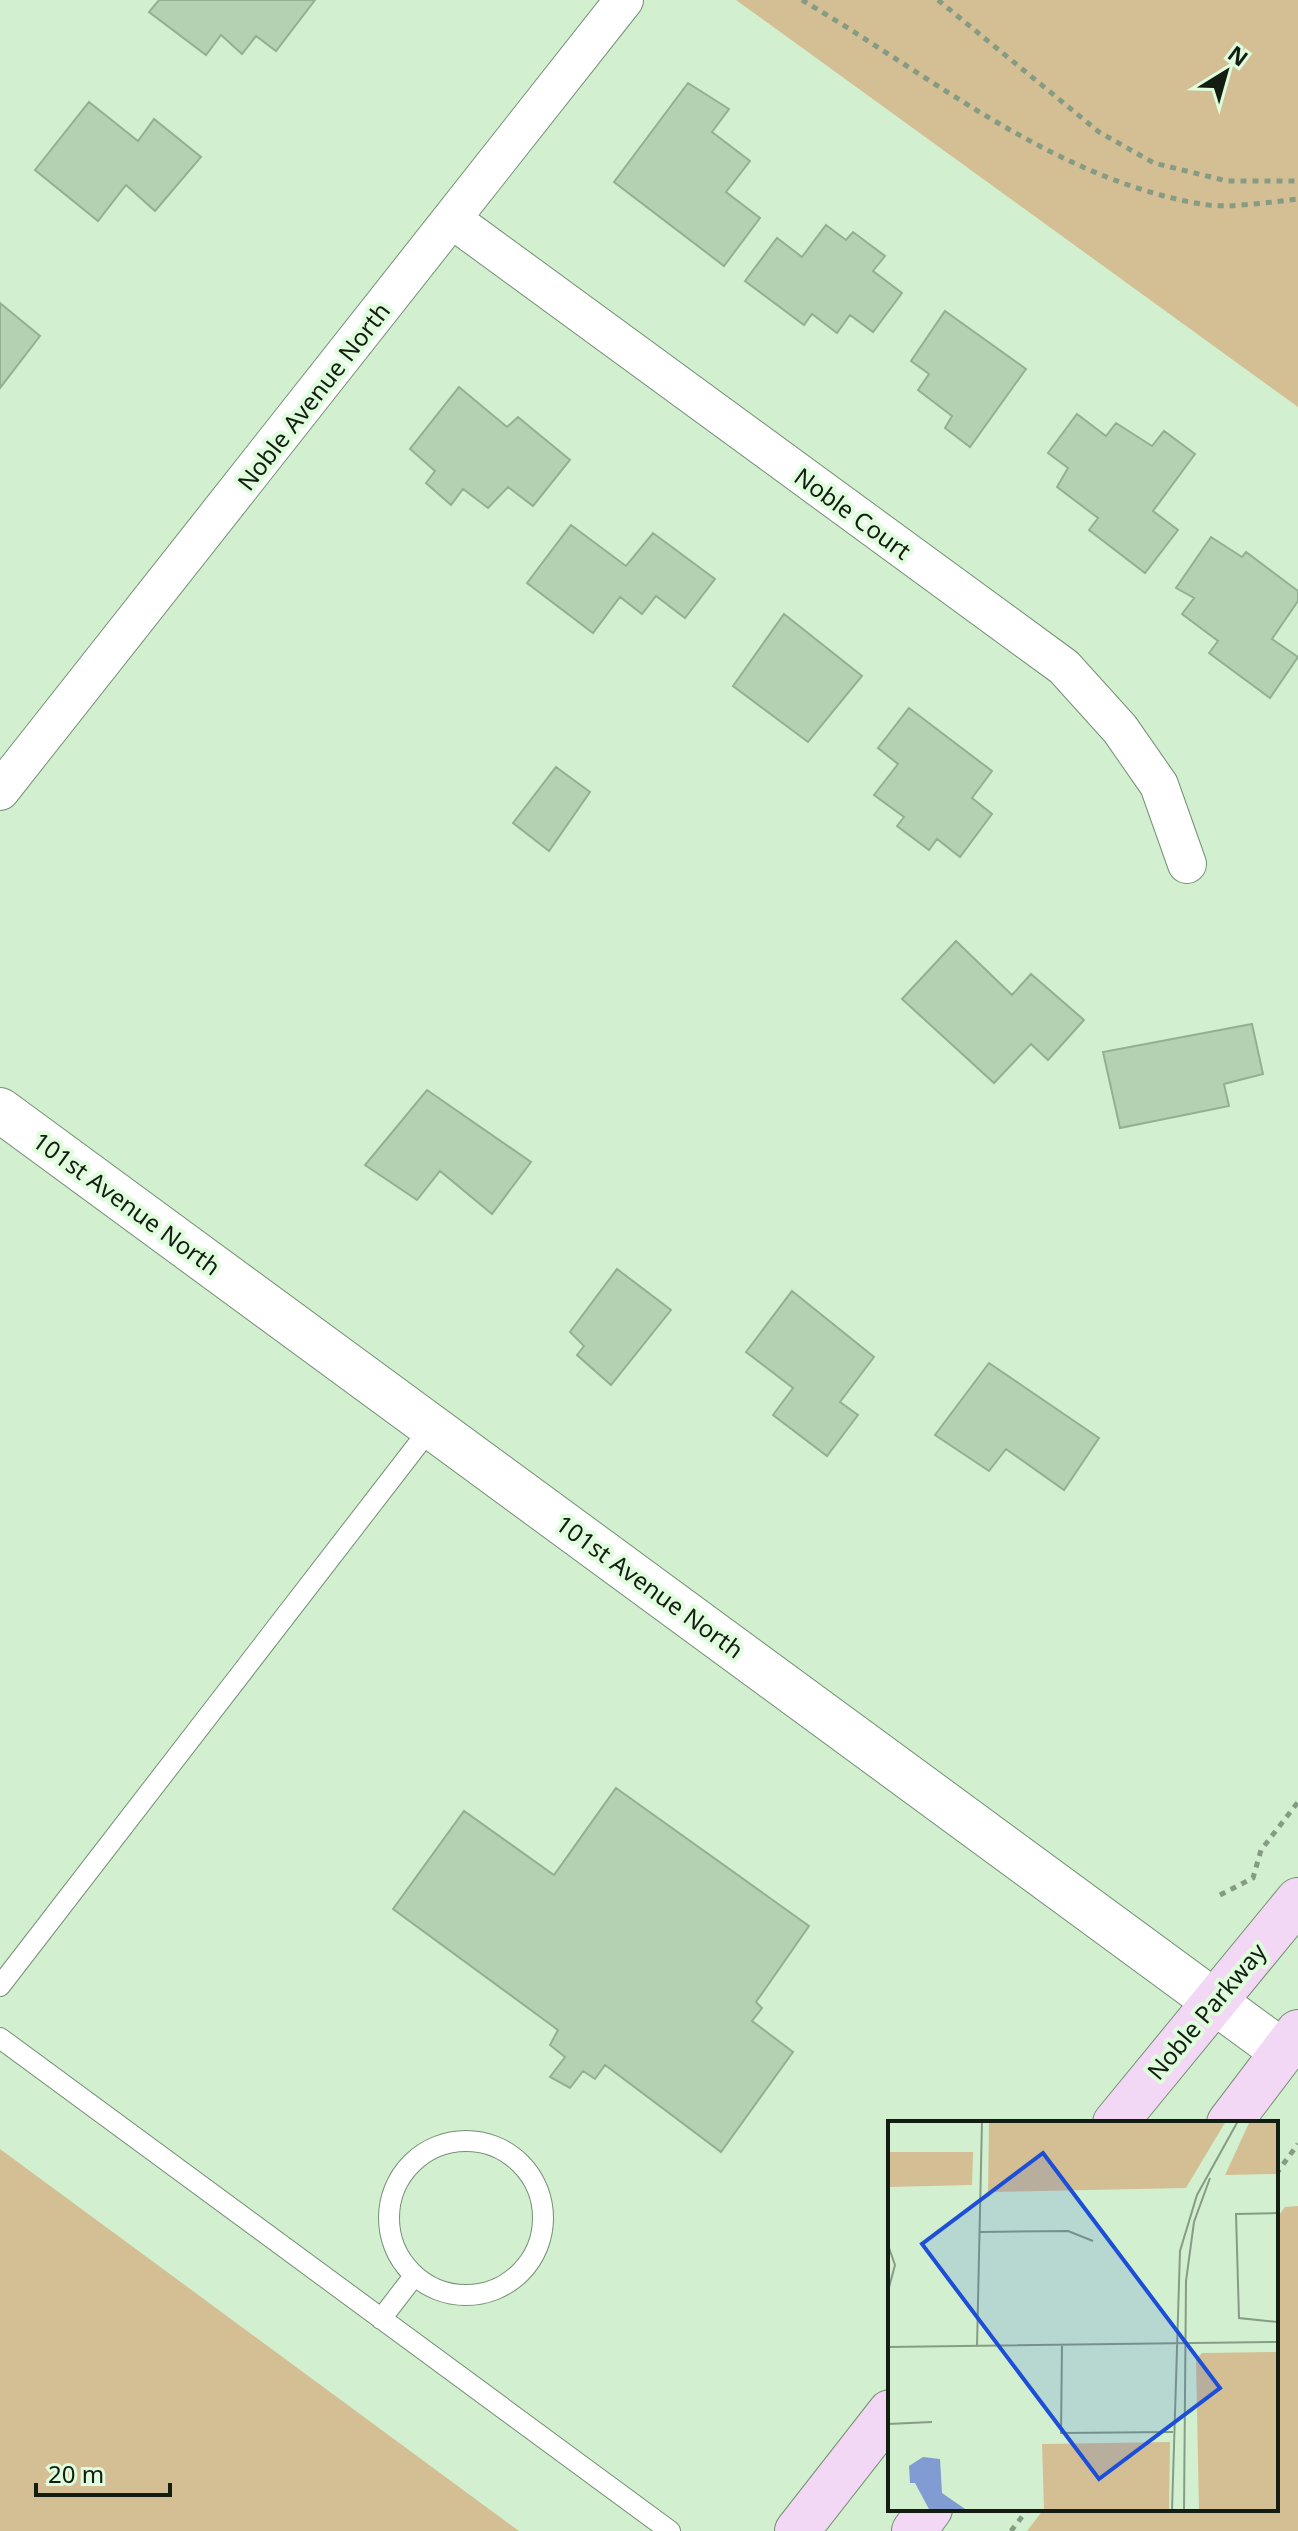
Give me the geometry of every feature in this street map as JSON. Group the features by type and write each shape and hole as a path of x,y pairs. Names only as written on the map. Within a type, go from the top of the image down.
{"main road":[{"name":"Noble Parkway","path":"1117,2121 1298,1900"},
{"path":"1231,2121 1293,2049"},
{"path":"797,2531 888,2415"},
{"path":"914,2531 929,2511"}],"street":[{"name":"Noble Avenue North","path":"0,791 624,0"},
{"name":"Noble Court","path":"453,220 1064,667 1120,729 1159,785 1187,864"},
{"name":"101st Avenue North","path":"0,1110 1213,2002 1293,2049"}],"lane":[{"path":"0,1986 432,1426"},
{"path":"0,2038 670,2531"},
{"path":"465,2140 489,2144 512,2155 529,2172 541,2194 545,2219 540,2243 528,2265 510,2282 487,2293 461,2296 436,2289 414,2276 400,2258 391,2238 389,2216 392,2194 402,2174 419,2156 441,2144 465,2140"},
{"path":"381,2319 414,2276"}],"path":[{"path":"802,0 1020,135 1082,168 1143,190 1204,205 1298,199"},
{"path":"938,0 1099,132 1154,163 1227,181 1298,181"},
{"path":"1220,1895 1253,1878 1261,1850 1298,1802"},
{"path":"1278,2171 1298,2144"},
{"path":"1011,2531 1026,2511"}],"shaded area":[{"path":"736,0 1298,0 1298,407"},
{"path":"0,2149 519,2531 0,2531"},
{"path":"1298,2206 1298,2531 1027,2531 1042,2511 1278,2511 1278,2216 1285,2207"}],"building":[{"path":"159,0 315,0 276,51 256,36 242,54 221,35 206,55 149,12"},
{"path":"688,83 729,109 712,132 750,161 726,192 760,218 724,266 614,182"},
{"path":"89,102 138,141 154,119 201,157 155,211 126,185 98,221 35,170"},
{"path":"826,225 846,240 853,232 885,256 873,271 902,293 873,332 850,315 837,333 812,314 804,325 745,281 777,238 802,257"},
{"path":"0,303 40,336 0,388"},
{"path":"945,311 1026,369 970,447 945,428 952,416 918,390 929,374 911,361"},
{"path":"459,387 507,427 518,417 570,460 533,506 508,487 488,508 463,489 451,505 426,483 435,471 410,449"},
{"path":"1077,414 1106,436 1116,423 1152,446 1164,431 1195,454 1153,511 1178,530 1145,573 1089,530 1098,518 1057,487 1068,468 1048,453"},
{"path":"571,525 626,566 653,533 715,579 685,618 656,596 642,614 620,597 593,633 527,583"},
{"path":"1211,537 1242,557 1246,552 1298,591 1298,601 1272,639 1298,657 1270,698 1209,653 1218,641 1182,614 1194,598 1176,588"},
{"path":"784,614 862,676 808,742 733,686"},
{"path":"909,708 992,771 972,798 992,814 960,857 937,839 929,850 897,826 904,817 874,795 898,764 878,748"},
{"path":"556,767 590,792 549,851 513,823"},
{"path":"956,941 1012,995 1031,974 1084,1020 1048,1060 1031,1044 994,1083 902,999"},
{"path":"1252,1024 1263,1074 1224,1084 1229,1106 1120,1128 1103,1052"},
{"path":"427,1090 531,1162 492,1214 440,1171 417,1200 365,1165"},
{"path":"617,1269 671,1310 611,1385 577,1355 584,1346 570,1332"},
{"path":"792,1291 874,1357 840,1402 858,1415 827,1456 773,1415 793,1388 746,1352"},
{"path":"989,1363 1099,1438 1064,1490 1006,1449 989,1471 935,1435"},
{"path":"616,1788 809,1926 756,2002 762,2008 752,2021 793,2052 721,2152 605,2065 595,2079 583,2071 570,2088 550,2077 565,2057 550,2045 558,2030 393,1909 464,1811 554,1875"}]}
